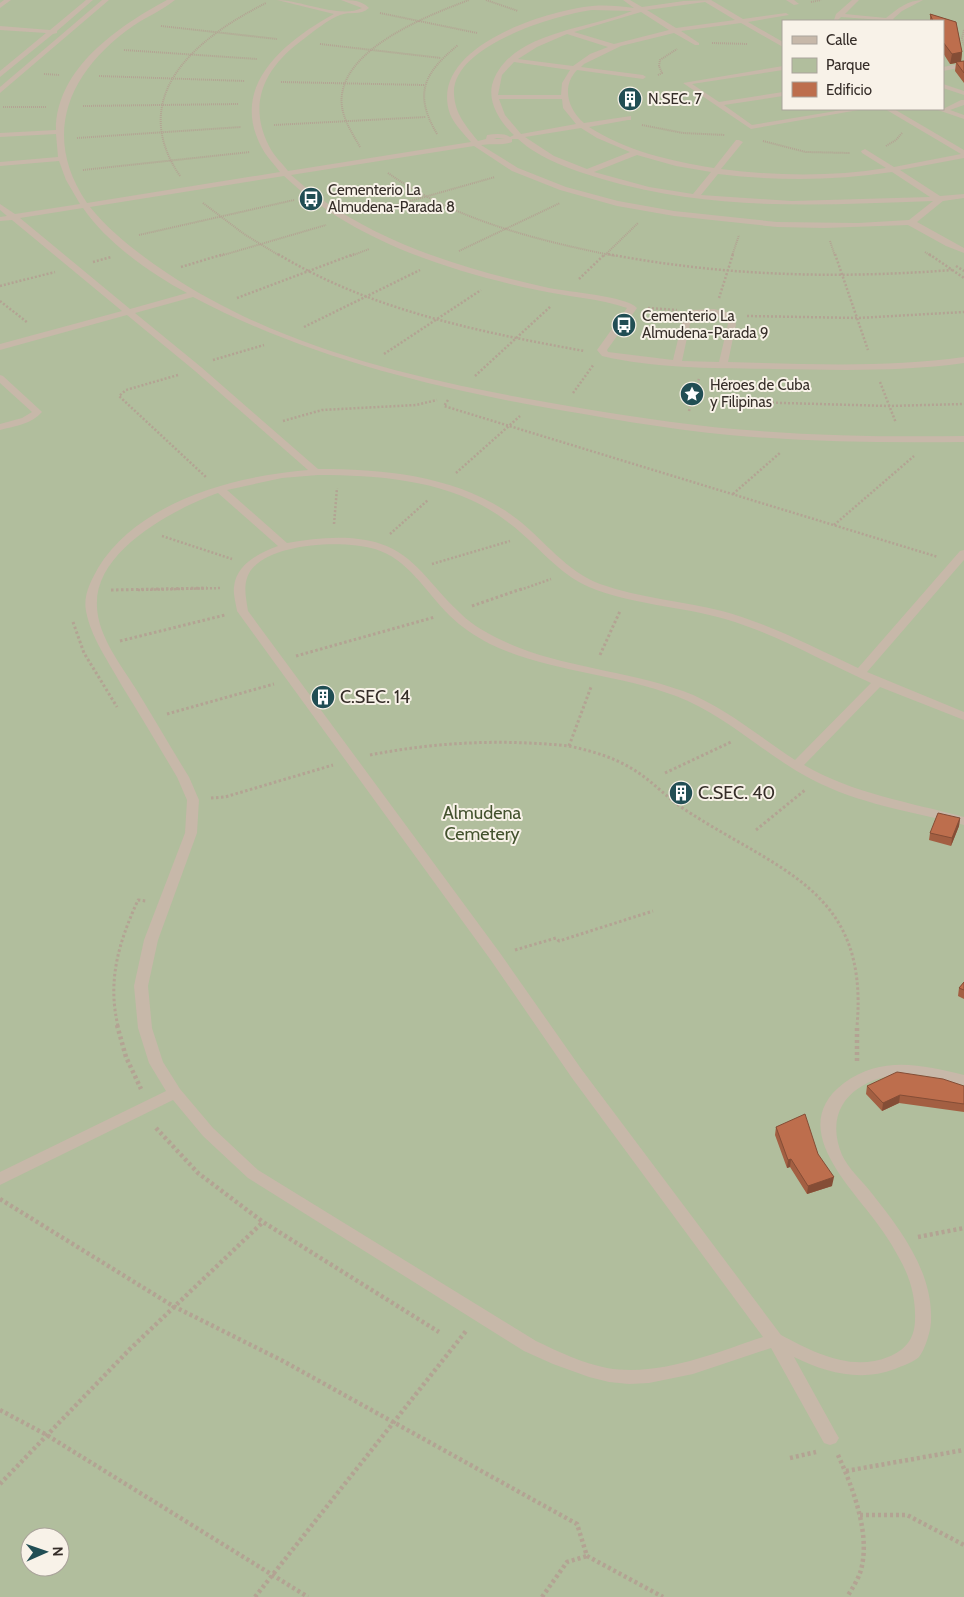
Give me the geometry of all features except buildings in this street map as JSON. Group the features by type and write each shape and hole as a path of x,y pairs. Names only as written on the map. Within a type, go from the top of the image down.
{"lane":[{"path":"0,6 8,0"},
{"path":"0,75 90,0"},
{"path":"0,91 106,0"},
{"path":"172,0 134,22 101,48 78,76 63,106 59,135 62,159 67,171 84,206 97,223 159,273 193,294 285,337 368,364 432,382 503,397 626,419 727,432 799,437 964,439"},
{"path":"280,0 355,13 370,0"},
{"path":"344,0 363,7"},
{"path":"578,0 589,8"},
{"path":"626,0 698,44"},
{"path":"782,44 707,0 641,10 566,32 534,46 513,60 498,78 494,97 496,106 507,125 519,137 549,155 589,172 640,187 695,197 746,202 819,205 901,200 940,200 964,196"},
{"path":"789,0 796,4"},
{"path":"836,18 856,0"},
{"path":"889,20 900,10 918,0"},
{"path":"641,10 589,8 552,16 512,31 484,46 463,63 450,86 449,100 454,115 463,130 475,143 491,155 531,176 585,195 646,210 738,222 787,225 911,223 964,251"},
{"path":"341,12 296,41 276,61 260,81 255,103 256,126 266,150 286,174 311,196 348,219 391,241 439,260 498,278 630,306 633,308 602,350 603,352 677,363 874,366 964,360"},
{"path":"786,15 676,31 631,40 613,46 585,60 574,68 568,78 563,96 567,108 583,126 600,137 638,152 717,171 807,177 852,175 964,155"},
{"path":"836,18 871,20"},
{"path":"0,28 67,33"},
{"path":"566,32 613,46"},
{"path":"513,60 643,77"},
{"path":"944,69 964,65"},
{"path":"782,68 686,83 751,127 854,110"},
{"path":"944,86 964,93"},
{"path":"719,104 782,94"},
{"path":"494,97 563,96"},
{"path":"944,109 964,102"},
{"path":"891,110 964,155"},
{"path":"942,110 964,116"},
{"path":"0,219 475,143 490,141 504,143 509,140 508,138 628,118"},
{"path":"0,135 59,135"},
{"path":"695,197 739,142"},
{"path":"865,151 940,200"},
{"path":"589,172 638,152"},
{"path":"0,164 62,159"},
{"path":"911,223 940,200"},
{"path":"0,206 195,367 316,472"},
{"path":"0,347 193,294"},
{"path":"677,363 686,324 696,312 714,312 727,315 732,324 723,364"},
{"path":"0,378 37,412 29,418 0,428"},
{"path":"964,716 859,674 771,631 689,606 629,595 595,586 570,572 530,535 490,505 446,486 368,473 316,472 270,478 219,489 188,501 140,529 110,558 94,590 91,605 104,645 150,719 183,777 193,800 191,833 152,940 141,986 145,1028 156,1063 175,1093 208,1132 253,1174 530,1346 569,1364 610,1376 656,1376 776,1340 815,1360 836,1368 864,1368 889,1364 913,1352 923,1329 924,1304 917,1276 897,1242 836,1158 830,1139 830,1113 841,1092 864,1076 910,1069 964,1080"},
{"path":"219,489 284,546"},
{"path":"832,1443 776,1340 583,1082 495,956 243,611 238,598 238,588 245,572 257,560 284,546 333,541 352,542 385,549 401,557 416,569 452,612 469,626 516,652 540,660 679,693 718,712 796,766 819,778 859,794 964,821"},
{"path":"859,674 964,554"},
{"path":"796,766 878,682"},
{"path":"0,1179 175,1093"}],"path":[{"path":"486,0 518,11"},
{"path":"363,7 471,32"},
{"path":"134,22 441,58"},
{"path":"964,30 962,38 964,46"},
{"path":"101,48 276,61"},
{"path":"21,73 424,85"},
{"path":"643,77 654,84 639,89 624,98 621,107 628,118 640,125 659,131 686,135 728,135 739,142 757,140 796,150 820,153 865,151 881,147 896,140 902,132 902,127"},
{"path":"0,106 255,103"},
{"path":"59,135 426,117"},
{"path":"67,171 266,150"},
{"path":"116,240 311,196"},
{"path":"219,489 119,396 126,390 285,337 439,260 562,202"},
{"path":"714,312 738,238"},
{"path":"829,238 902,439"},
{"path":"216,306 391,241"},
{"path":"922,250 964,278"},
{"path":"368,364 498,278"},
{"path":"0,301 44,335"},
{"path":"630,306 696,312"},
{"path":"727,315 858,318 964,312"},
{"path":"263,426 322,410 416,405 452,397"},
{"path":"748,402 890,406 964,404"},
{"path":"733,494 799,437"},
{"path":"834,525 923,448 921,439"},
{"path":"333,541 337,472"},
{"path":"140,529 251,566"},
{"path":"416,569 530,535"},
{"path":"305,654 452,612 570,572"},
{"path":"94,590 238,588"},
{"path":"569,746 594,672 629,595"},
{"path":"104,645 243,611"},
{"path":"150,719 292,679"},
{"path":"665,773 750,733"},
{"path":"193,800 224,797 371,755 440,744 516,742 569,746 614,758 636,770 691,814 770,858 802,882 827,907 842,928 856,962 859,1000 855,1049 859,1068 864,1076"},
{"path":"756,830 819,778"},
{"path":"138,900 118,950 113,991 117,1027 126,1060 143,1092"},
{"path":"495,956 556,938 560,941 653,911"},
{"path":"156,1128 198,1173 263,1222 440,1332"},
{"path":"0,1199 173,1306 283,1361 577,1524 587,1556 663,1597"},
{"path":"0,1484 45,1434 173,1306 263,1222"},
{"path":"897,1242 964,1228"},
{"path":"255,1597 479,1314"},
{"path":"0,1410 45,1434 308,1597"},
{"path":"790,1458 832,1443 846,1471 860,1515 863,1544 861,1570 848,1597"},
{"path":"846,1471 964,1450"},
{"path":"860,1515 908,1515 964,1545"},
{"path":"542,1597 567,1562 587,1556"}],"green space":[{"name":"Almudena Cemetery","path":"0,0 964,0 964,1597 0,1597"}],"place":[{"name":"N.SEC. 7","path":"630,99"},
{"name":"Cementerio La Almudena-Parada 8","path":"311,199"},
{"name":"Cementerio La Almudena-Parada 9","path":"624,325"},
{"name":"Héroes de Cuba y Filipinas","path":"692,394"},
{"name":"C.SEC. 14","path":"323,697"},
{"name":"C.SEC. 40","path":"681,793"}]}
